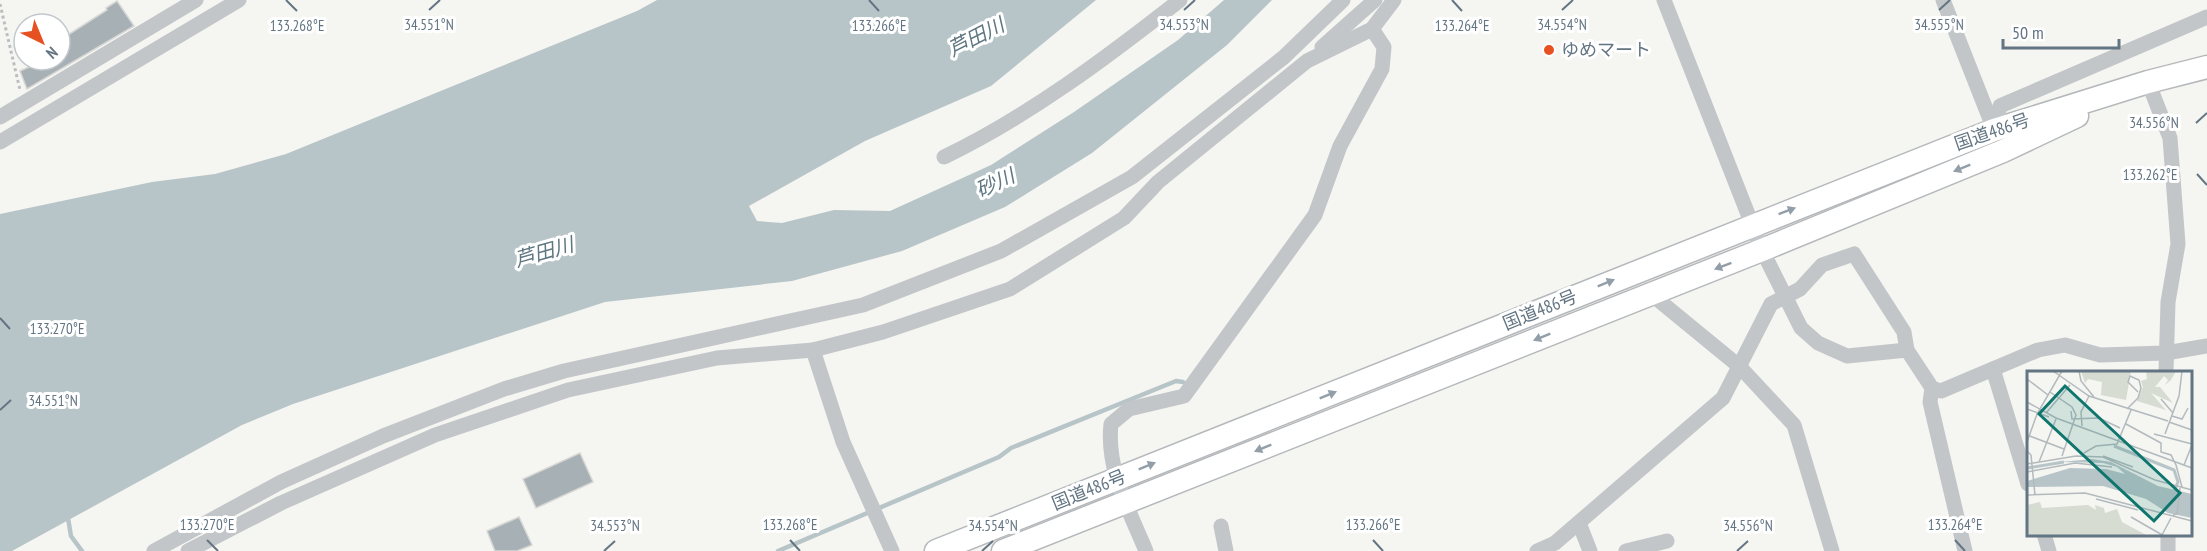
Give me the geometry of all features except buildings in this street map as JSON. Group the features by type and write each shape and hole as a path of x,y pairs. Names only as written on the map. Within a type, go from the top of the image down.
{"highway":[{"name":"国道486号","path":"936,551 1752,224 1994,130 2148,82 2207,67"},
{"name":"国道486号","path":"1003,551 1762,250 2002,151 2148,82"}],"street":[{"path":"0,117 175,6 196,0"},
{"path":"0,142 239,0"},
{"path":"944,157 983,138 1027,111 1180,0"},
{"path":"154,551 281,482 383,436 504,389 564,371 863,305 1001,251 1132,177 1284,57 1343,0"},
{"path":"188,551 281,503 435,435 568,390 717,358 813,350 884,332 1010,289 1124,218 1158,182 1306,61 1375,0"},
{"path":"1306,61 1372,29 1394,0"},
{"path":"1664,0 1762,250 1801,328 1818,343 1847,356 1907,350"},
{"path":"1943,0 2002,151"},
{"path":"1994,130 2000,106 2207,17"},
{"path":"1146,551 1116,478 1108,445 1111,424 1129,409 1184,396 1315,215 1340,146 1382,69 1383,47 1372,29"},
{"path":"2148,82 2170,138 2178,244 2168,302 2166,371"},
{"path":"1540,550 1555,543 1723,398 1771,304 1800,289 1822,265 1854,254 1904,332 1907,350 1932,388 1941,392 2038,350 2065,345 2100,355 2166,353 2207,346"},
{"path":"1651,294 1740,367 1794,425 1832,551"},
{"path":"813,350 843,442 892,551"},
{"path":"1994,369 2027,481"},
{"path":"1932,388 1930,402 1965,551"},
{"path":"1579,523 1590,551"},
{"path":"1221,526 1226,551"},
{"path":"2045,536 2049,551"},
{"path":"1626,551 1667,541"}],"path":[{"path":"0,4 23,104"}],"water":[{"path":"657,0 1096,0 991,86 865,141 749,206 757,221 782,223 834,210 890,211 991,165 1074,112 1178,40 1224,0 1272,0 1227,45 1092,153 1005,207 902,251 792,281 605,302 293,404 242,425 12,551 0,551 0,214 152,182 215,174 286,154 637,11"}],"waterway":[{"path":"778,551 999,457 1011,448 1176,381 1183,382"},
{"path":"67,512 71,536 82,551"}],"place":[{"name":"ゆめマート","path":"1549,50"}],"water label":[{"name":"芦田川","path":"976,37"},
{"name":"砂川","path":"995,183"},
{"name":"芦田川","path":"544,252"}]}
